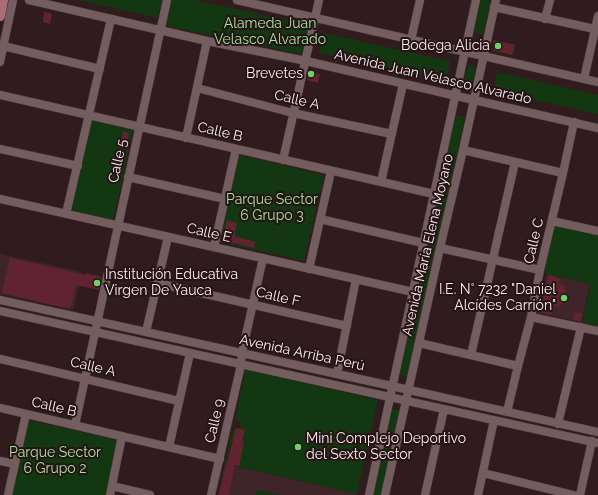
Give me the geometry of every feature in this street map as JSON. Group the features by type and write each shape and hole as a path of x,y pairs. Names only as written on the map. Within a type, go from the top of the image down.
{"main road":[{"path":"0,16 3,0"}],"street":[{"path":"0,62 13,0"},
{"name":"Avenida Juan Velasco Alvarado","path":"29,0 306,61 598,128"},
{"name":"Calle 5","path":"75,426 167,0"},
{"path":"237,0 266,3 315,18 598,82"},
{"path":"283,160 319,0"},
{"path":"411,40 420,0"},
{"name":"Avenida María Elena Moyano","path":"369,495 476,0"},
{"path":"545,19 550,0"},
{"path":"495,4 545,19 595,29"},
{"name":"Avenida María Elena Moyano","path":"385,495 495,4"},
{"path":"584,79 598,16"},
{"path":"66,214 111,19"},
{"path":"186,138 208,40"},
{"path":"3,46 100,69"},
{"path":"381,182 403,84"},
{"name":"Calle A","path":"197,88 293,113 392,134"},
{"name":"Calle B","path":"0,95 434,194"},
{"name":"Calle C","path":"507,412 531,317 540,270 574,122"},
{"path":"0,149 78,166"},
{"path":"214,247 236,149"},
{"path":"463,150 563,173"},
{"path":"471,355 515,162"},
{"path":"309,269 331,171"},
{"path":"128,177 225,199"},
{"name":"Calle E","path":"0,199 412,292"},
{"path":"320,219 423,243"},
{"path":"552,221 598,231"},
{"path":"146,332 168,237"},
{"path":"440,248 540,270"},
{"name":"Calle 9","path":"211,495 241,365 242,353 263,258"},
{"path":"337,374 356,279"},
{"name":"Calle F","path":"157,283 347,326"},
{"name":"Avenida Arriba Perú","path":"0,300 190,353 595,442"},
{"name":"Avenida Arriba Perú","path":"0,311 96,327 146,332 598,432"},
{"path":"531,317 598,331"},
{"path":"558,424 581,327"},
{"path":"419,343 518,366"},
{"path":"169,447 190,353"},
{"name":"Calle A","path":"0,359 179,401"},
{"name":"Calle B","path":"0,408 220,459"},
{"path":"425,495 444,409"},
{"path":"8,495 26,414"},
{"path":"478,495 494,420"},
{"path":"110,495 122,436"},
{"path":"580,495 595,442"},
{"path":"0,461 14,464"},
{"path":"483,473 573,495"},
{"path":"112,486 150,495"}],"shaded area":[{"path":"0,254 82,272 73,310 0,294"},
{"name":"I.E. N° 7232 \"Daniel Alcídes Carrión\"","path":"547,274 590,284 581,322 538,313"},
{"path":"225,464 357,494 218,495"}],"green space":[{"path":"78,0 162,0 158,18"},
{"name":"Alameda Juan Velasco Alvarado","path":"172,0 194,0 310,25 304,55 166,26"},
{"path":"481,0 491,0 483,35 474,32"},
{"name":"Alameda Juan Velasco Alvarado","path":"323,33 450,61 446,81 319,53"},
{"path":"468,65 476,67 471,87 463,85"},
{"path":"497,72 598,95 598,114 493,91"},
{"path":"456,115 465,117 408,377 398,374"},
{"path":"91,120 133,130 113,220 71,210"},
{"name":"Parque Sector 6 Grupo 3","path":"239,155 324,175 304,261 220,242"},
{"path":"555,223 598,234 598,326 582,322 591,284 544,273"},
{"name":"Mini Complejo Deportivo del Sexto Sector","path":"246,369 378,400 357,494 225,464 233,429 234,430 235,427 239,428 241,422 235,420"},
{"path":"391,408 400,411 381,495 372,495"},
{"name":"Parque Sector 6 Grupo 2","path":"28,420 117,440 106,495 12,495"},
{"path":"257,490 280,495 256,495"}],"building":[{"path":"44,12 52,14 50,24 43,22"},
{"path":"494,40 515,45 512,55 494,51"},
{"path":"309,71 320,74 318,83 307,80"},
{"path":"123,131 129,133 126,150 119,148"},
{"path":"227,220 237,223 234,236 255,242 254,248 222,241"},
{"path":"10,258 101,277 99,290 76,285 70,309 2,293"},
{"path":"549,275 560,279 559,284 565,286 564,289 566,290 562,305 560,305 560,307 553,305 551,315 539,312"},
{"path":"574,312 582,313 581,322 573,320"},
{"path":"236,428 245,430 239,466 235,465 229,495 219,495"}],"place":[{"name":"Bodega Alicia","path":"498,46"},
{"name":"Brevetes","path":"311,74"},
{"name":"Institución Educativa Virgen De Yauca","path":"97,283"},
{"name":"I.E. N° 7232 \"Daniel Alcídes Carrión\"","path":"564,298"},
{"name":"Mini Complejo Deportivo del Sexto Sector","path":"298,447"}]}
